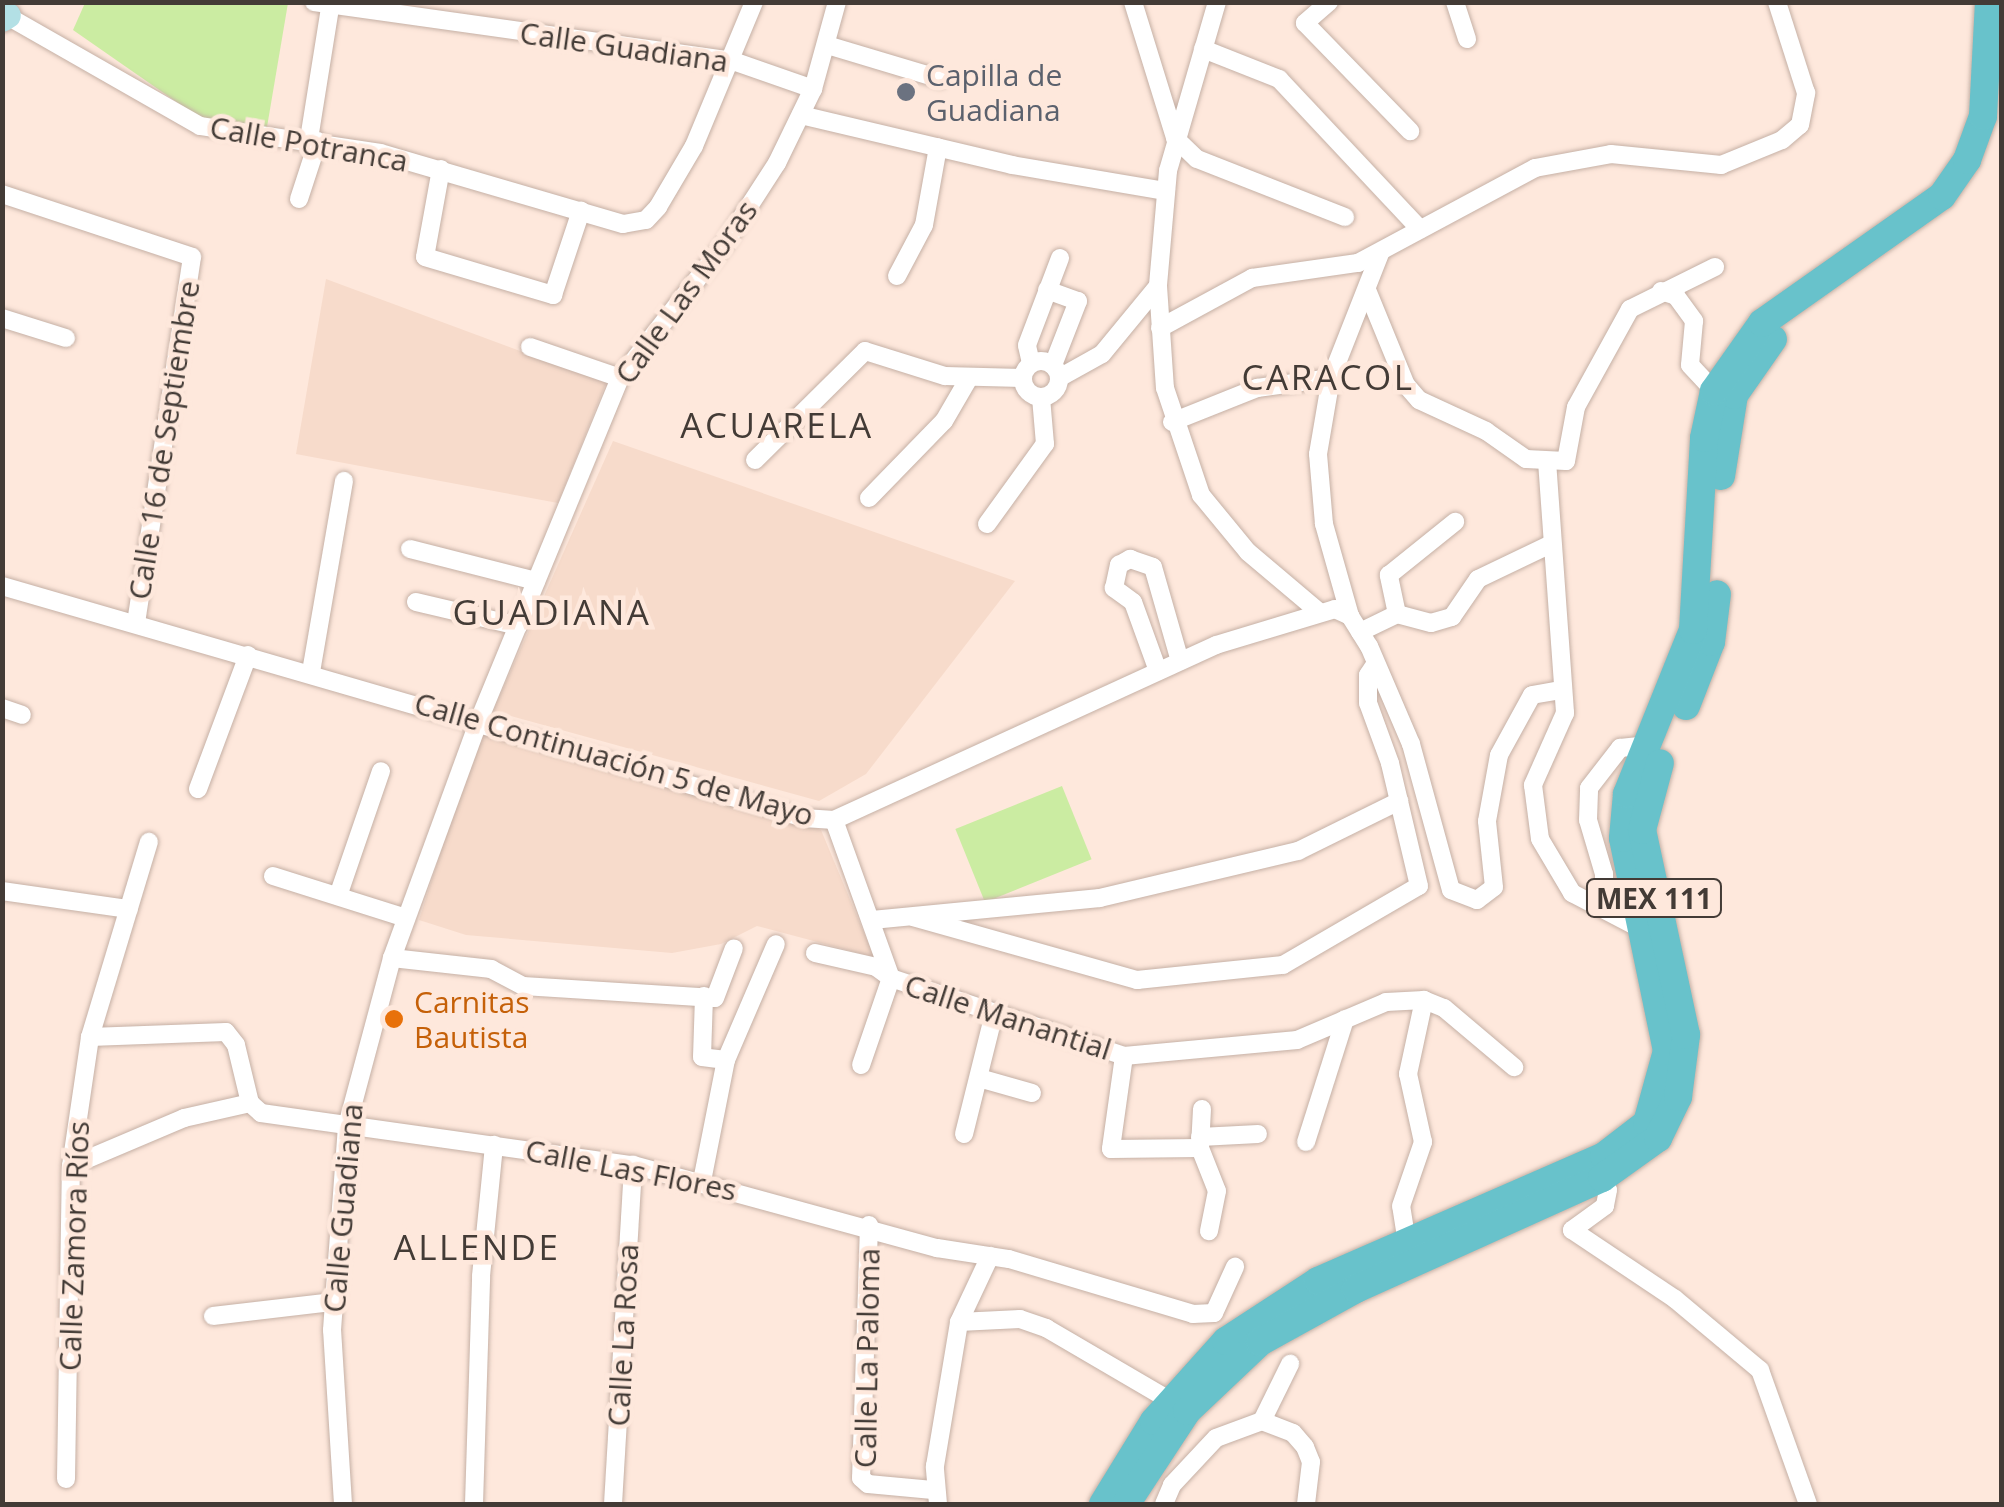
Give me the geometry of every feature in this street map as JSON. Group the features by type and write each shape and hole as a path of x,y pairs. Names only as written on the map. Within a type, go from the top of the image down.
{"main road":[{"name":"MEX 111","path":"1103,1504 1171,1401 1226,1341 1318,1281 1604,1156 1646,1123 1667,1051 1623,838 1627,794 1694,630 1704,438 1714,391 1762,324 1942,196 1967,160 1982,116 1989,2"},
{"name":"MEX 111","path":"1126,1504 1186,1411 1260,1342 1356,1288 1602,1178 1658,1138 1685,1070 1686,1035 1642,830 1648,796 1711,642 1722,442 1734,395 1778,334 1910,243 1962,186 1994,116 2000,2"}],"street":[{"path":"733,61 754,2"},
{"name":"Calle Las Moras","path":"406,918 479,720 620,378 724,245 800,115 813,89 837,2"},
{"path":"1133,2 1175,138 1197,159 1345,217"},
{"path":"1217,2 1175,138 1158,286 1172,422 1186,465 1212,509 1248,552 1318,610 1355,624 1397,614 1414,622 1452,617 1478,579 1551,544"},
{"path":"1330,2 1305,23 1410,131"},
{"path":"1455,2 1466,40"},
{"path":"1160,328 1252,278 1339,267 1381,251 1495,185 1576,157 1611,154 1721,164 1782,140 1800,125 1806,93 1778,2"},
{"path":"300,199 314,140 325,4"},
{"name":"Calle Guadiana","path":"325,4 733,61 813,89"},
{"name":"Calle Potranca","path":"4,16 200,126 314,140 441,168 581,211 636,223 658,207 733,61"},
{"path":"826,45 940,78"},
{"path":"1203,49 1280,79 1420,229"},
{"path":"800,115 938,147 1166,191"},
{"path":"897,276 924,225 938,147"},
{"path":"441,168 425,257 553,294 581,211"},
{"name":"Calle 16 de Septiembre","path":"2,194 192,257 136,623"},
{"path":"1381,251 1331,378 1318,487 1355,624 1411,744 1451,890 1477,900 1494,888 1487,821 1499,754 1532,695 1559,690"},
{"path":"1047,290 1078,301 1056,372 1054,392 1041,397 1028,392 1027,345 1047,290 1060,258"},
{"path":"1641,929 1590,899 1572,893 1548,860 1534,806 1538,765 1565,713 1559,690 1551,544 1557,461 1576,406 1630,309 1715,267"},
{"path":"754,460 865,351 918,371 970,378 1027,371 1056,372 1102,354 1158,286"},
{"path":"1367,290 1406,385 1419,400 1486,430 1526,459 1557,461"},
{"path":"1661,291 1676,296 1694,320 1690,365 1714,391"},
{"path":"2,318 66,338"},
{"path":"530,347 620,378"},
{"path":"869,498 944,421 970,378"},
{"path":"1172,422 1257,388 1331,378"},
{"path":"988,524 1045,444 1041,397"},
{"path":"311,672 344,481"},
{"path":"1397,614 1389,575 1455,522"},
{"path":"410,548 536,581"},
{"path":"1158,671 1133,602 1114,588 1119,565 1130,559 1153,567 1180,661"},
{"name":"Calle Continuación 5 de Mayo","path":"2,586 479,720 804,818 834,820 1180,661 1318,610"},
{"path":"416,602 518,626"},
{"path":"198,789 248,655"},
{"path":"912,917 1137,980 1283,964 1416,891 1399,802 1368,703 1368,675 1376,663"},
{"path":"2,708 22,715"},
{"path":"1590,899 1604,887 1604,874 1588,820 1589,788 1620,748 1649,745"},
{"path":"338,896 381,771"},
{"path":"872,920 1136,890 1298,850 1399,802"},
{"name":"Calle Manantial","path":"834,820 890,978"},
{"name":"Calle Zamora Ríos","path":"66,1479 72,1166 90,1037 150,842"},
{"path":"273,876 406,918"},
{"path":"2,891 129,909"},
{"name":"Calle Guadiana","path":"343,1504 334,1302 347,1126 406,918"},
{"path":"702,1181 726,1060 747,1022 776,944"},
{"path":"726,1060 702,1058 710,997 734,948"},
{"name":"Calle Manantial","path":"815,953 876,967 890,978 1124,1056 1297,1040 1386,1002 1424,1000"},
{"path":"392,958 491,969 522,986 710,997"},
{"path":"861,1065 890,978"},
{"path":"1407,1244 1401,1206 1423,1142 1408,1074 1424,1000 1444,1008 1514,1068"},
{"path":"964,1134 994,1014"},
{"path":"1306,1142 1345,1019"},
{"path":"72,1166 184,1118 250,1103 236,1045 226,1032 90,1037"},
{"path":"1124,1056 1111,1150 1258,1134"},
{"path":"979,1078 1032,1093"},
{"name":"Calle Las Flores","path":"250,1103 261,1113 633,1165 990,1256 1194,1314 1214,1312 1236,1267"},
{"path":"1202,1109 1200,1142 1216,1190 1209,1231"},
{"path":"474,1504 481,1276 494,1145"},
{"name":"Calle La Rosa","path":"613,1504 633,1165"},
{"path":"1602,1178 1608,1190 1604,1206 1572,1230 1675,1299 1760,1370 1808,1504"},
{"name":"Calle La Paloma","path":"869,1225 861,1478 868,1484 936,1497"},
{"path":"936,1497 958,1322 990,1256"},
{"path":"212,1316 334,1302"},
{"path":"958,1322 1020,1319 1046,1328 1171,1401"},
{"path":"1262,1421 1290,1364"},
{"path":"1164,1504 1192,1459 1227,1430 1262,1421 1293,1433 1305,1447 1306,1504"}],"shaded area":[{"path":"326,279 606,383 558,503 296,454"},
{"path":"613,441 1015,581 866,774 819,801 493,711"},
{"path":"481,726 821,830 874,957 757,926 721,944 672,953 466,935 419,920"}],"green space":[{"path":"85,3 288,3 267,127 201,119 73,30"},
{"path":"1062,786 1092,859 985,902 955,829"}],"place":[{"name":"Capilla de Guadiana","path":"906,92"},
{"name":"Carnitas Bautista","path":"394,1019"}],"district":[{"name":"CARACOL","path":"1328,377"},
{"name":"ACUARELA","path":"777,425"},
{"name":"GUADIANA","path":"552,612"},
{"name":"ALLENDE","path":"477,1247"}]}
